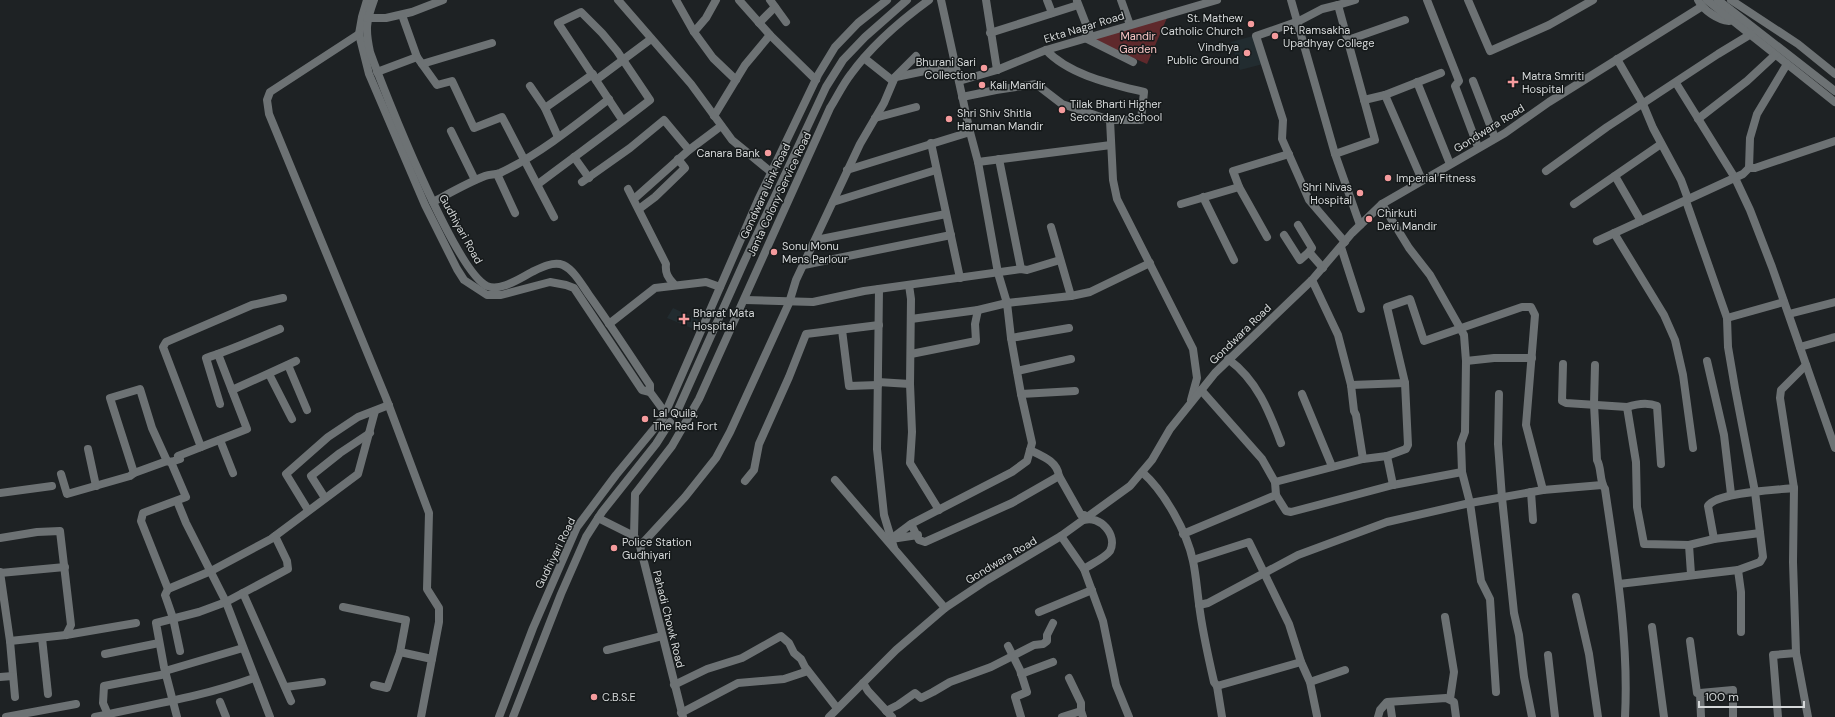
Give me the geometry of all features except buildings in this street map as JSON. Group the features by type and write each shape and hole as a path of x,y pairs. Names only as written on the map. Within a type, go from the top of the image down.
{"street":[{"name":"Gudhiyari Road","path":"367,0 359,34 369,74 425,205 464,280 487,295 500,295 550,282 574,288 642,390 650,392 669,415"},
{"name":"Gudhiyari Road","path":"374,0 367,18 366,33 377,72 433,202 467,266 477,278 486,285 492,287 502,286 544,267 554,264 563,265 572,272 609,324 650,385 650,392"},
{"path":"367,18 386,18 402,15 443,0"},
{"path":"618,0 691,84 721,126 737,145 771,172"},
{"path":"676,0 694,32 713,58 736,80"},
{"path":"694,32 706,18 716,0"},
{"path":"739,0 770,35 816,80"},
{"name":"Gondwara Link Road","path":"669,415 747,255 826,87 843,60 907,0"},
{"name":"Janta Colony Service Road","path":"685,424 712,373 745,300 765,250 830,108 850,74 864,58 893,29 929,0"},
{"path":"891,539 912,524 1012,472 1027,461 1032,443 1011,338 1007,303 998,273 978,162 941,0"},
{"path":"1047,0 1052,13"},
{"path":"1122,0 1130,25"},
{"name":"Ekta Nagar Road","path":"958,77 997,70 1046,50 1217,0"},
{"path":"1291,0 1299,21 1335,154 1360,225"},
{"path":"1355,0 1322,9 1299,21 1256,36 1282,120 1282,139 1309,200 1343,244 1361,309"},
{"path":"1427,0 1459,81 1455,86 1478,147"},
{"path":"1468,0 1490,51 1549,25 1594,0"},
{"path":"1707,0 1835,102"},
{"path":"1718,0 1835,91"},
{"path":"1731,0 1798,44 1835,74"},
{"path":"883,1 889,16"},
{"name":"Gondwara Link Road","path":"669,415 720,287 771,172 816,80 835,47 858,23 883,1"},
{"path":"987,1 990,33 997,70"},
{"path":"990,33 1052,13 1077,2 1088,38 1133,62"},
{"path":"759,23 772,3 786,22"},
{"path":"1700,3 1720,18 1732,21"},
{"name":"Gondwara Road","path":"829,717 896,650 945,608 987,580 1061,536 1130,486 1152,460 1170,429 1190,403 1228,359 1312,280 1360,225 1382,204 1495,138 1700,3"},
{"path":"1335,154 1375,140 1338,5"},
{"path":"538,184 624,121 650,100 602,33 581,12 558,23 624,121"},
{"path":"402,15 419,61 437,85 452,81 474,128 502,117 554,217"},
{"path":"1348,40 1405,20"},
{"path":"359,34 270,92 267,100 269,114 389,405 429,513 427,590 438,608 439,622 421,717"},
{"path":"1546,171 1607,127 1751,34"},
{"path":"714,116 745,65 770,35"},
{"path":"545,108 622,60 651,39"},
{"path":"377,72 492,43"},
{"path":"962,97 1036,84 1062,104 1110,120 1141,120 1144,92 1096,80 1053,57 1046,50"},
{"path":"1698,119 1747,81 1775,55"},
{"path":"640,546 667,518 716,458 730,432 789,303 796,280 816,240 847,170 894,79 916,56"},
{"path":"864,58 894,79 938,68 958,77"},
{"path":"1617,58 1643,104 1653,128 1681,180 1688,199 1686,201 1726,318 1728,346 1755,492 1763,557 1760,562 1738,570 1691,574 1689,576 1619,584"},
{"path":"1597,241 1743,174 1749,168 1750,138 1757,114 1787,64"},
{"path":"1364,100 1385,95 1441,73"},
{"path":"1473,80 1495,138"},
{"path":"1417,82 1450,164"},
{"path":"1676,83 1735,178 1750,210 1789,314 1835,448"},
{"path":"530,86 545,108 558,137"},
{"path":"1385,95 1422,180"},
{"path":"433,202 475,180 488,174 497,174 525,159 558,137 609,99"},
{"path":"875,118 916,107"},
{"path":"574,157 586,180 664,120 689,150"},
{"path":"1110,120 1113,180 1118,199 1194,349 1197,378 1190,403"},
{"path":"634,200 678,159 721,126"},
{"path":"451,131 475,180"},
{"path":"847,170 970,132"},
{"path":"1749,168 1755,168 1835,141"},
{"path":"931,143 960,278"},
{"path":"1574,204 1661,144"},
{"path":"978,162 1111,145"},
{"path":"1267,236 1239,187 1233,171 1289,154"},
{"path":"639,209 655,197 685,168 678,159"},
{"path":"999,159 1021,269"},
{"path":"833,202 936,170"},
{"path":"497,174 515,213"},
{"path":"1615,176 1641,221"},
{"path":"1182,204 1239,187"},
{"path":"628,189 666,264 665,270 669,279 674,284"},
{"path":"1203,197 1234,260"},
{"path":"1382,204 1409,248 1430,275 1464,335 1466,361 1465,432 1460,443 1462,472 1470,503 1481,581 1490,599 1496,692"},
{"path":"816,240 946,214"},
{"path":"1284,235 1300,260 1312,248 1298,226"},
{"path":"1051,227 1071,296"},
{"path":"1614,233 1664,315 1675,340 1683,375 1693,448"},
{"path":"804,264 951,235"},
{"path":"1309,252 1323,268"},
{"path":"745,300 789,303 813,302 879,289 1021,269 1027,270 1060,260"},
{"path":"911,319 978,310 1007,303 1071,296 1090,292 1150,263"},
{"path":"459,272 467,266"},
{"path":"1312,280 1338,335 1351,385 1354,411 1356,415 1363,459"},
{"path":"609,324 655,288 674,284 706,282 720,287"},
{"path":"909,285 911,319 910,384 912,432 910,463 939,510"},
{"path":"879,289 877,449 884,515 894,548"},
{"path":"201,447 163,347 166,342 252,305 283,298"},
{"path":"1275,482 1363,459 1387,456 1406,449 1408,445 1405,383 1387,307 1410,299 1424,340 1522,307 1531,307 1535,315 1526,425 1543,490"},
{"path":"1726,318 1784,302"},
{"path":"1789,314 1835,302"},
{"path":"911,354 976,342 978,310"},
{"path":"745,481 754,470 759,444 789,377 806,334 879,325"},
{"path":"1011,338 1069,328"},
{"path":"220,404 206,358 280,329"},
{"path":"842,330 850,386 910,384"},
{"path":"1800,347 1835,337"},
{"path":"61,474 67,494 130,476 134,473 180,459 178,456 248,429 218,354"},
{"path":"1466,361 1494,358 1532,358"},
{"path":"1017,371 1071,359"},
{"path":"1228,359 1242,369 1268,408 1281,444"},
{"path":"232,390 296,361"},
{"path":"1707,361 1724,435 1732,494"},
{"path":"1563,364 1562,401 1566,403 1627,407 1634,404 1652,404 1657,406 1661,464"},
{"path":"288,365 307,410"},
{"path":"1595,365 1594,404 1597,460 1601,466 1602,485 1605,489 1619,584 1627,685 1625,717"},
{"path":"1806,365 1781,390 1780,398 1794,488 1793,562 1796,653 1808,717"},
{"path":"269,374 292,419"},
{"path":"1351,385 1405,383"},
{"path":"134,473 110,398 140,389 152,428 186,498 143,513 141,521 168,589"},
{"path":"1201,390 1262,459 1275,482 1276,495 1286,511 1291,512 1393,485 1462,472"},
{"path":"1021,394 1075,391"},
{"path":"1302,394 1331,467"},
{"path":"1499,394 1498,444 1502,498 1514,613 1519,635 1524,678 1532,717"},
{"path":"308,510 286,474 328,437 358,418 389,405"},
{"path":"1627,407 1636,462 1637,507 1644,544 1689,546 1714,539 1760,533"},
{"path":"180,651 173,618 165,595 168,589 211,571 275,536 358,474 375,411"},
{"name":"Gudhiyari Road","path":"513,717 571,568 586,537 598,518 656,444 669,415"},
{"name":"Gudhiyari Road","path":"499,717 536,621 578,527 616,475 669,415"},
{"path":"598,518 634,536 635,494 672,446 685,424 669,415"},
{"path":"325,498 311,476 340,453 370,433"},
{"path":"220,440 233,473"},
{"path":"88,450 96,486"},
{"path":"1030,450 1051,461 1058,470 1059,476 1081,515 1084,516 1084,520 1091,518 1099,520 1110,533 1112,546 1109,553 1084,569"},
{"path":"1387,456 1393,485"},
{"path":"1142,472 1153,481 1169,506 1184,534 1193,560 1206,648 1214,682 1217,686 1222,717"},
{"path":"912,524 919,540 925,542 1012,503 1059,476"},
{"path":"835,480 945,608"},
{"path":"1199,605 1208,603 1298,555 1387,522 1470,503 1531,492 1602,485"},
{"path":"0,493 52,486"},
{"path":"1714,539 1708,506 1713,501 1732,494 1794,488"},
{"path":"1531,492 1533,520"},
{"path":"1184,534 1276,495"},
{"path":"177,501 186,523 226,602 270,717"},
{"path":"0,538 37,532 60,531 71,626 66,635"},
{"path":"177,717 159,643 156,623 199,612 226,602 288,569 287,561 275,536"},
{"name":"Pahadi Chowk Road","path":"634,536 640,546 682,715"},
{"path":"891,539 918,536"},
{"path":"1061,536 1084,569 1092,590 1103,621 1116,685 1129,717"},
{"path":"1193,560 1249,542 1265,572 1289,624 1301,662 1310,682 1317,716"},
{"path":"1689,546 1691,574"},
{"path":"15,696 10,641 0,572 65,567"},
{"path":"1738,570 1741,592 1741,632"},
{"path":"1039,612 1092,590"},
{"path":"243,593 291,701"},
{"path":"1576,597 1589,654 1598,717"},
{"path":"343,607 406,620 400,652 387,688 374,685"},
{"path":"1445,617 1454,672 1450,699"},
{"path":"10,641 66,635 136,623"},
{"path":"863,683 888,714 915,692 921,698 927,696 950,682 991,667 1034,645 1043,644 1047,641 1047,635 1053,623"},
{"path":"1652,627 1664,717"},
{"path":"607,650 662,636"},
{"path":"674,685 707,669 742,658 781,636 789,642 794,653 801,659 808,671 837,708"},
{"path":"42,638 48,694"},
{"path":"1690,641 1697,693 1733,690 1733,717"},
{"path":"105,654 159,643"},
{"path":"1008,646 1021,674 1026,692 1015,697 1020,717"},
{"path":"108,716 103,703 104,686 166,672 243,648"},
{"path":"400,652 432,659"},
{"path":"1778,717 1773,655 1796,653"},
{"path":"1548,655 1555,717"},
{"path":"1021,674 1053,662"},
{"path":"1217,686 1301,662"},
{"path":"1310,682 1345,670"},
{"path":"682,715 738,683 784,679 808,671"},
{"path":"0,676 13,676"},
{"path":"95,717 108,716 221,690 254,678"},
{"path":"1062,717 1082,714 1081,703 1069,678"},
{"path":"286,687 322,682"},
{"path":"1700,693 1701,717"},
{"path":"1378,717 1380,710 1387,702 1390,703 1446,698 1454,702 1456,717"},
{"path":"220,702 226,717"},
{"path":"1390,703 1392,717"},
{"path":"6,717 76,704"}],"shaded area":[{"name":"Vindhya Public Ground","path":"1253,36 1263,64 1240,70 1231,42"},
{"name":"Bharat Mata Hospital","path":"673,308 701,321 696,330 667,318"}],"green space":[{"name":"Mandir Garden","path":"1167,18 1147,64 1090,39"}],"place":[{"name":"St. Mathew Catholic Church","path":"1251,24"},
{"name":"Pt. Ramsakha Upadhyay College","path":"1275,36"},
{"name":"Vindhya Public Ground","path":"1247,53"},
{"name":"Bhurani Sari Collection","path":"984,68"},
{"name":"Matra Smriti Hospital","path":"1513,82"},
{"name":"Kali Mandir","path":"982,85"},
{"name":"Tilak Bharti Higher Secondary School","path":"1062,110"},
{"name":"Shri Shiv Shitla Hanuman Mandir","path":"949,119"},
{"name":"Canara Bank","path":"768,153"},
{"name":"Imperial Fitness","path":"1388,178"},
{"name":"Shri Nivas Hospital","path":"1360,193"},
{"name":"Chirkuti Devi Mandir","path":"1369,219"},
{"name":"Sonu Monu Mens Parlour","path":"774,252"},
{"name":"Bharat Mata Hospital","path":"684,319"},
{"name":"Lal Quila, The Red Fort","path":"645,419"},
{"name":"Police Station Gudhiyari","path":"614,548"},
{"name":"C.B.S.E","path":"594,697"}]}
